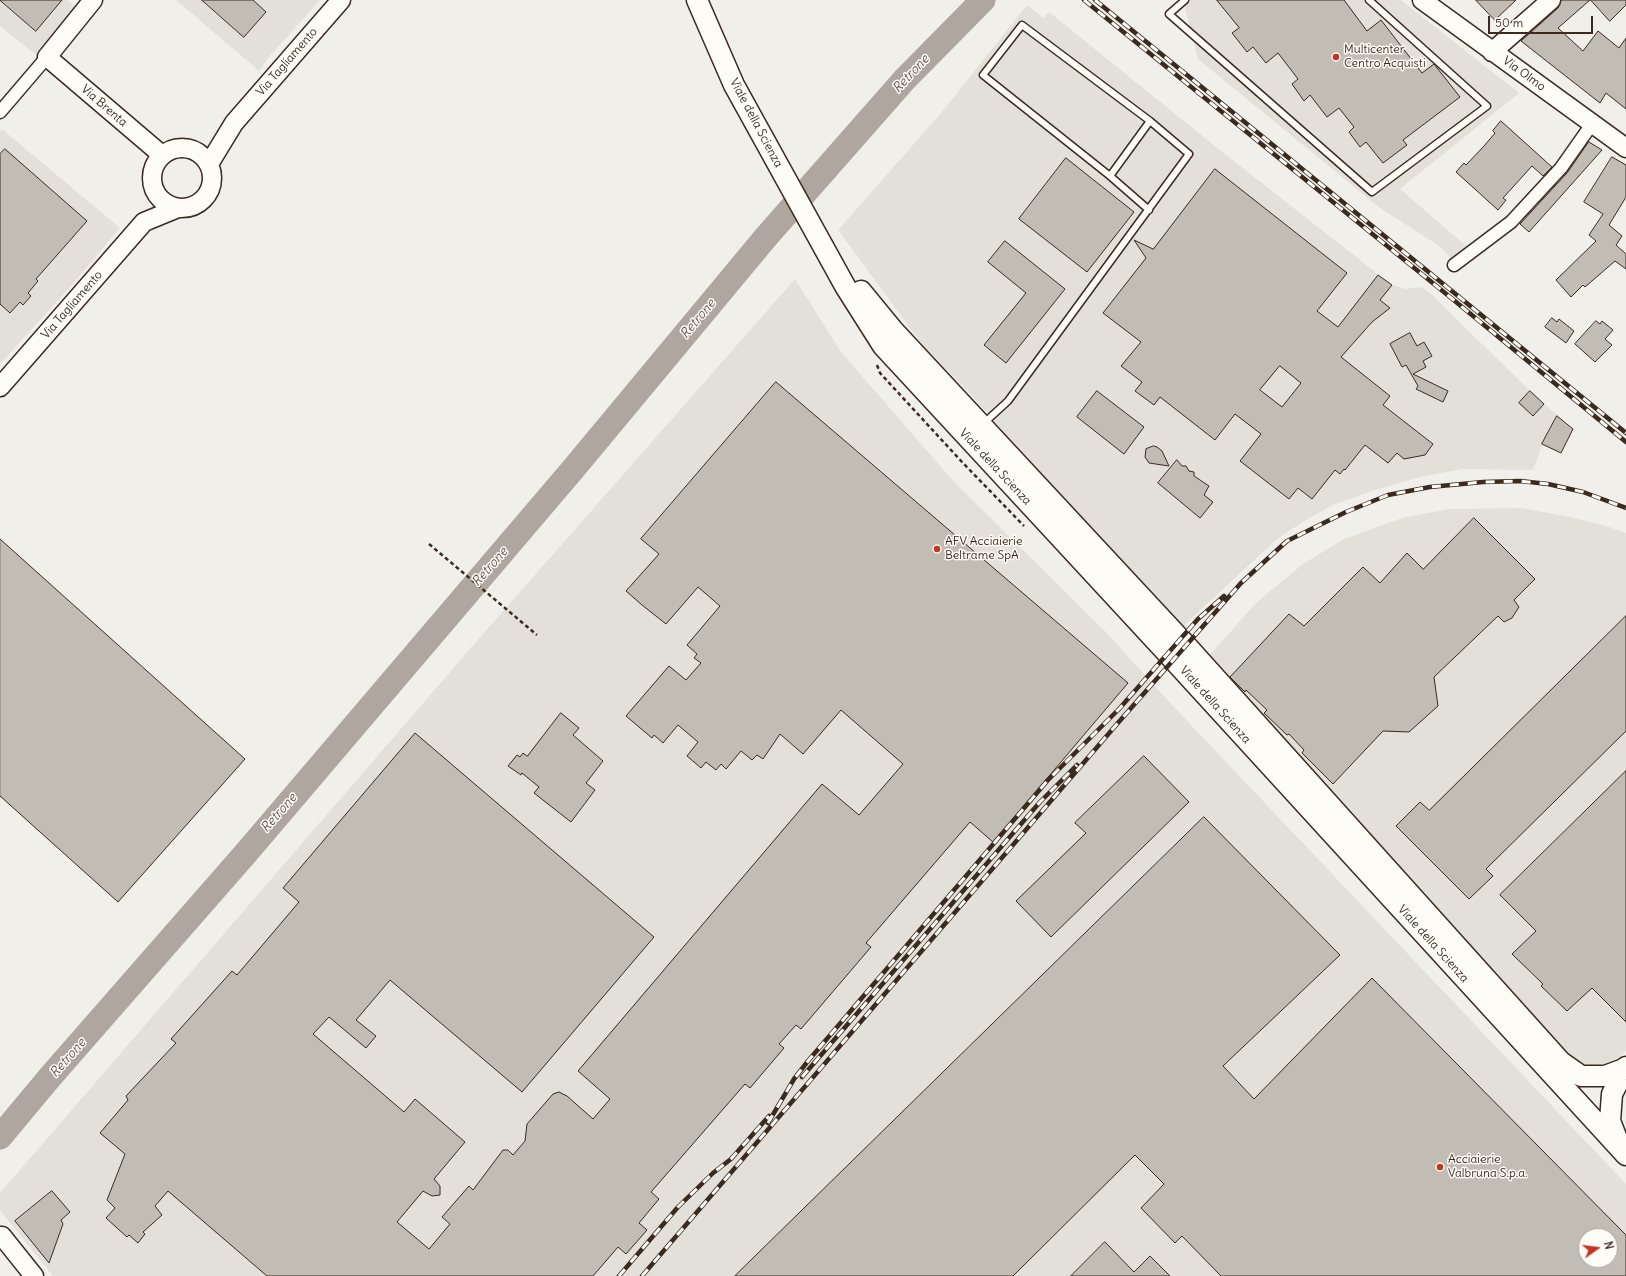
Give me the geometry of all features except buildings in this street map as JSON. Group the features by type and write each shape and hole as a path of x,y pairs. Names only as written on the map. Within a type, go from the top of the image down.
{"main road":[{"name":"Viale della Scienza","path":"697,0 734,85 845,286 883,346 1167,653 1623,1152"},
{"name":"Viale della Scienza","path":"822,242 893,330 1186,645 1561,1062 1581,1076 1605,1076 1625,1068"},
{"path":"1623,1152 1610,1121 1612,1094 1625,1068"}],"street":[{"path":"0,112 47,57 92,0"},
{"name":"Via Tagliamento","path":"0,387 144,222 178,208 188,208 204,199 210,190 213,180 209,164 234,123 341,0"},
{"name":"Via Olmo","path":"1422,0 1626,148"},
{"path":"1492,52 1551,0"},
{"name":"Via Brenta","path":"47,57 162,155"},
{"name":"Via Tagliamento","path":"196,151 234,123"},
{"path":"1454,265 1511,222 1561,168 1592,124"},
{"path":"144,222 152,174 155,164 162,155 171,150 182,148 196,151 203,156 209,164"},
{"path":"152,174 152,185 156,194 163,202 172,207 178,208"},
{"path":"0,1236 2,1236 34,1276"}],"lane":[{"path":"1185,0 1169,14 1372,192 1487,106 1369,0"},
{"path":"982,426 1008,401 1149,210 1189,154 1150,121 1022,25 984,76 1110,176 1149,210"},
{"path":"1110,176 1150,121"}],"path":[{"path":"429,544 537,635"}],"shaded area":[{"path":"0,0 67,0 74,6 37,56 0,26"},
{"path":"176,0 320,0 269,57 259,71"},
{"path":"1183,0 1401,0 1519,93 1400,189 1466,246 1451,258 1438,245 1380,208 1198,59"},
{"path":"1027,5 1043,18 1049,12 1226,155 1392,285 1407,289 1420,287 1429,292 1530,391 1573,429 1561,453 1542,445 1533,470 1462,469 1420,477 1372,491 1333,505 1304,521 1277,539 1179,630 973,397 921,343 838,230 942,112"},
{"path":"2,129 120,228 72,285 0,364 0,131"},
{"path":"795,279 841,352 955,483 1105,631 1172,705 1626,1184 1626,1276 53,1276 0,1210 0,1193 476,642"},
{"path":"1522,508 1570,517 1626,533 1626,1050 1620,1057 1606,1063 1593,1066 1575,1062 1455,933 1208,657 1256,603 1303,564 1344,539 1402,518 1450,509"}],"waterway":[{"name":"Retrone","path":"0,1137 50,1077 246,853 574,468 766,237 905,79 983,0"}],"railway":[{"path":"1084,0 1626,442"},
{"path":"1095,0 1626,433"},
{"path":"642,1276 1117,724 1241,583 1287,541 1346,512 1388,495 1430,487 1483,482 1520,481 1548,484 1583,492 1626,508"},
{"path":"768,1123 794,1079 808,1061 1048,780 1119,709 1198,619 1224,596"},
{"path":"802,1077 1040,802 1077,765"},
{"path":"619,1276 678,1207 713,1173 731,1159 769,1116"}],"place":[{"name":"Multicenter Centro Acquisti","path":"1336,57"},
{"name":"AFV Acciaierie Beltrame SpA","path":"937,549"},
{"name":"Acciaierie Valbruna S.p.a.","path":"1440,1167"}]}
